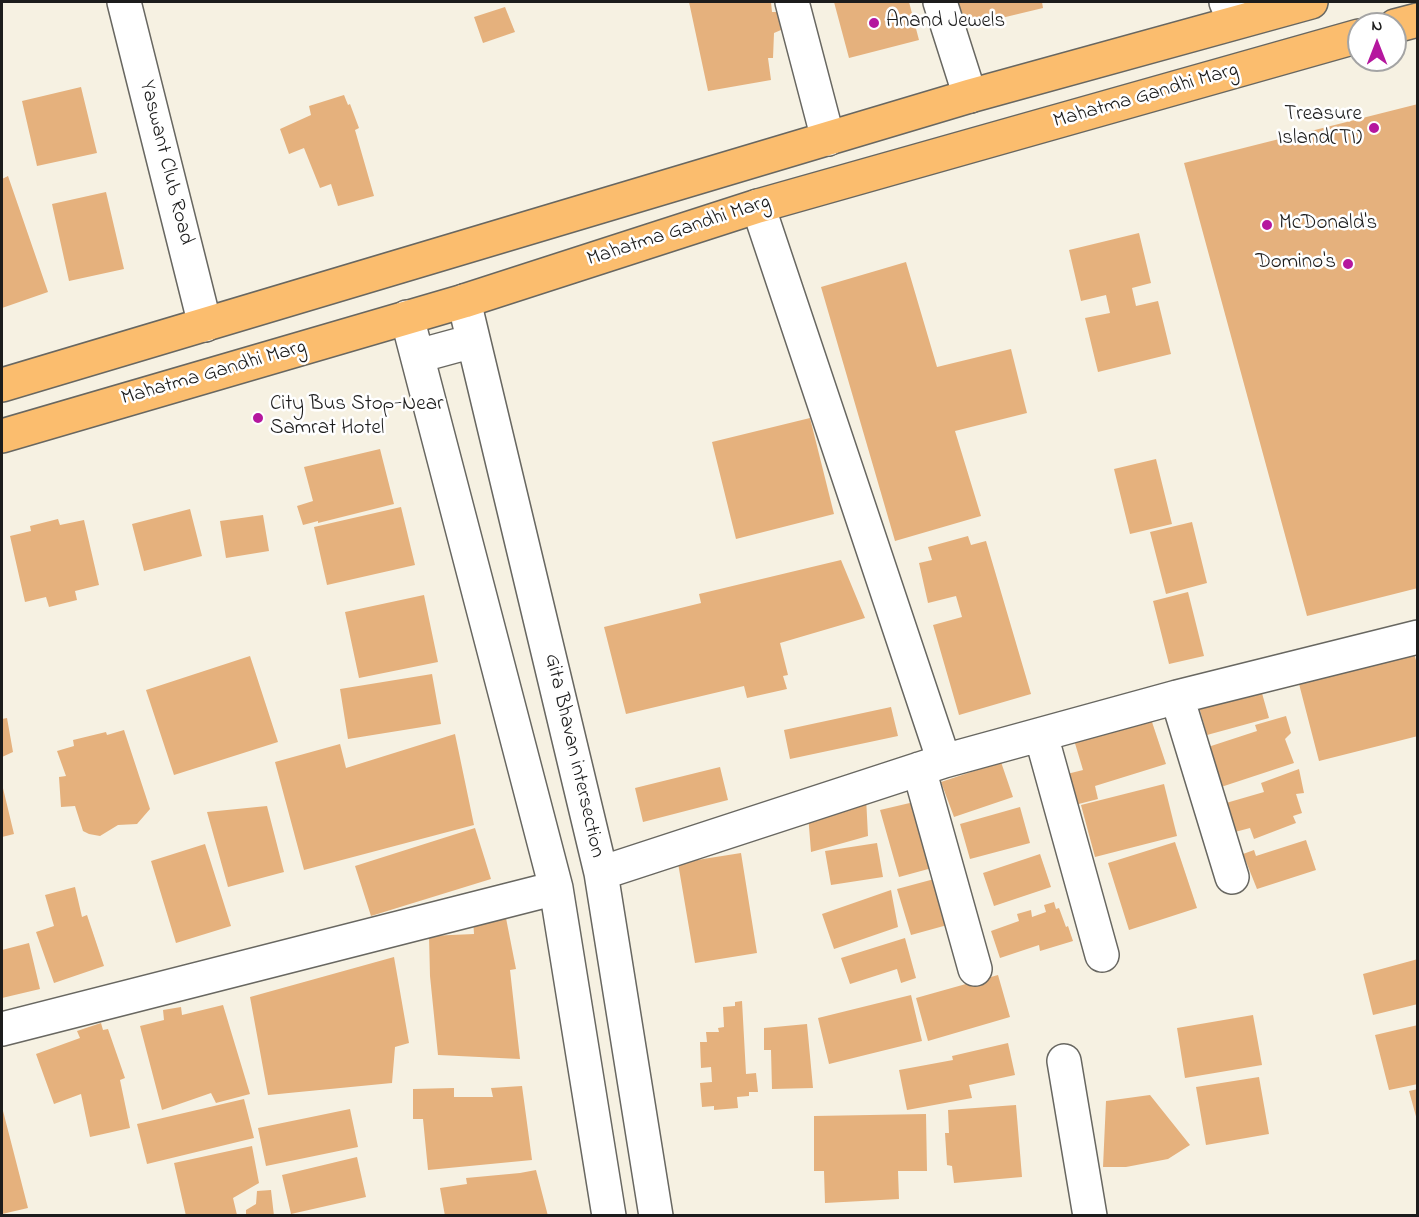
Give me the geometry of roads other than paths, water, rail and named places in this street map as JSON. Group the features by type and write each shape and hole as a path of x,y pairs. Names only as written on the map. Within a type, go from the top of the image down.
{"main road":[{"path":"2,385 970,96 1231,12 1311,2"},
{"name":"Mahatma Gandhi Marg","path":"2,436 464,301 758,206 1347,39"}],"street":[{"name":"Yaswant Club Road","path":"124,2 205,325"},
{"path":"792,2 828,139"},
{"path":"940,2 970,96"},
{"path":"758,206 932,765 975,969"},
{"name":"Gita Bhavan intersection","path":"464,301 601,873 656,1215"},
{"path":"406,317 556,888 609,1215"},
{"path":"418,356 473,341"},
{"path":"601,873 932,765 1177,698 1418,637"},
{"path":"1177,698 1232,877"},
{"path":"1041,735 1102,955"},
{"path":"2,1029 556,888"},
{"path":"1064,1061 1090,1215"}],"place":[{"name":"Anand Jewels","path":"874,23"},
{"name":"Treasure Island(TI)","path":"1374,128"},
{"name":"McDonald's","path":"1267,225"},
{"name":"Domino's","path":"1348,264"},
{"name":"City Bus Stop-Near Samrat Hotel","path":"258,418"}]}
